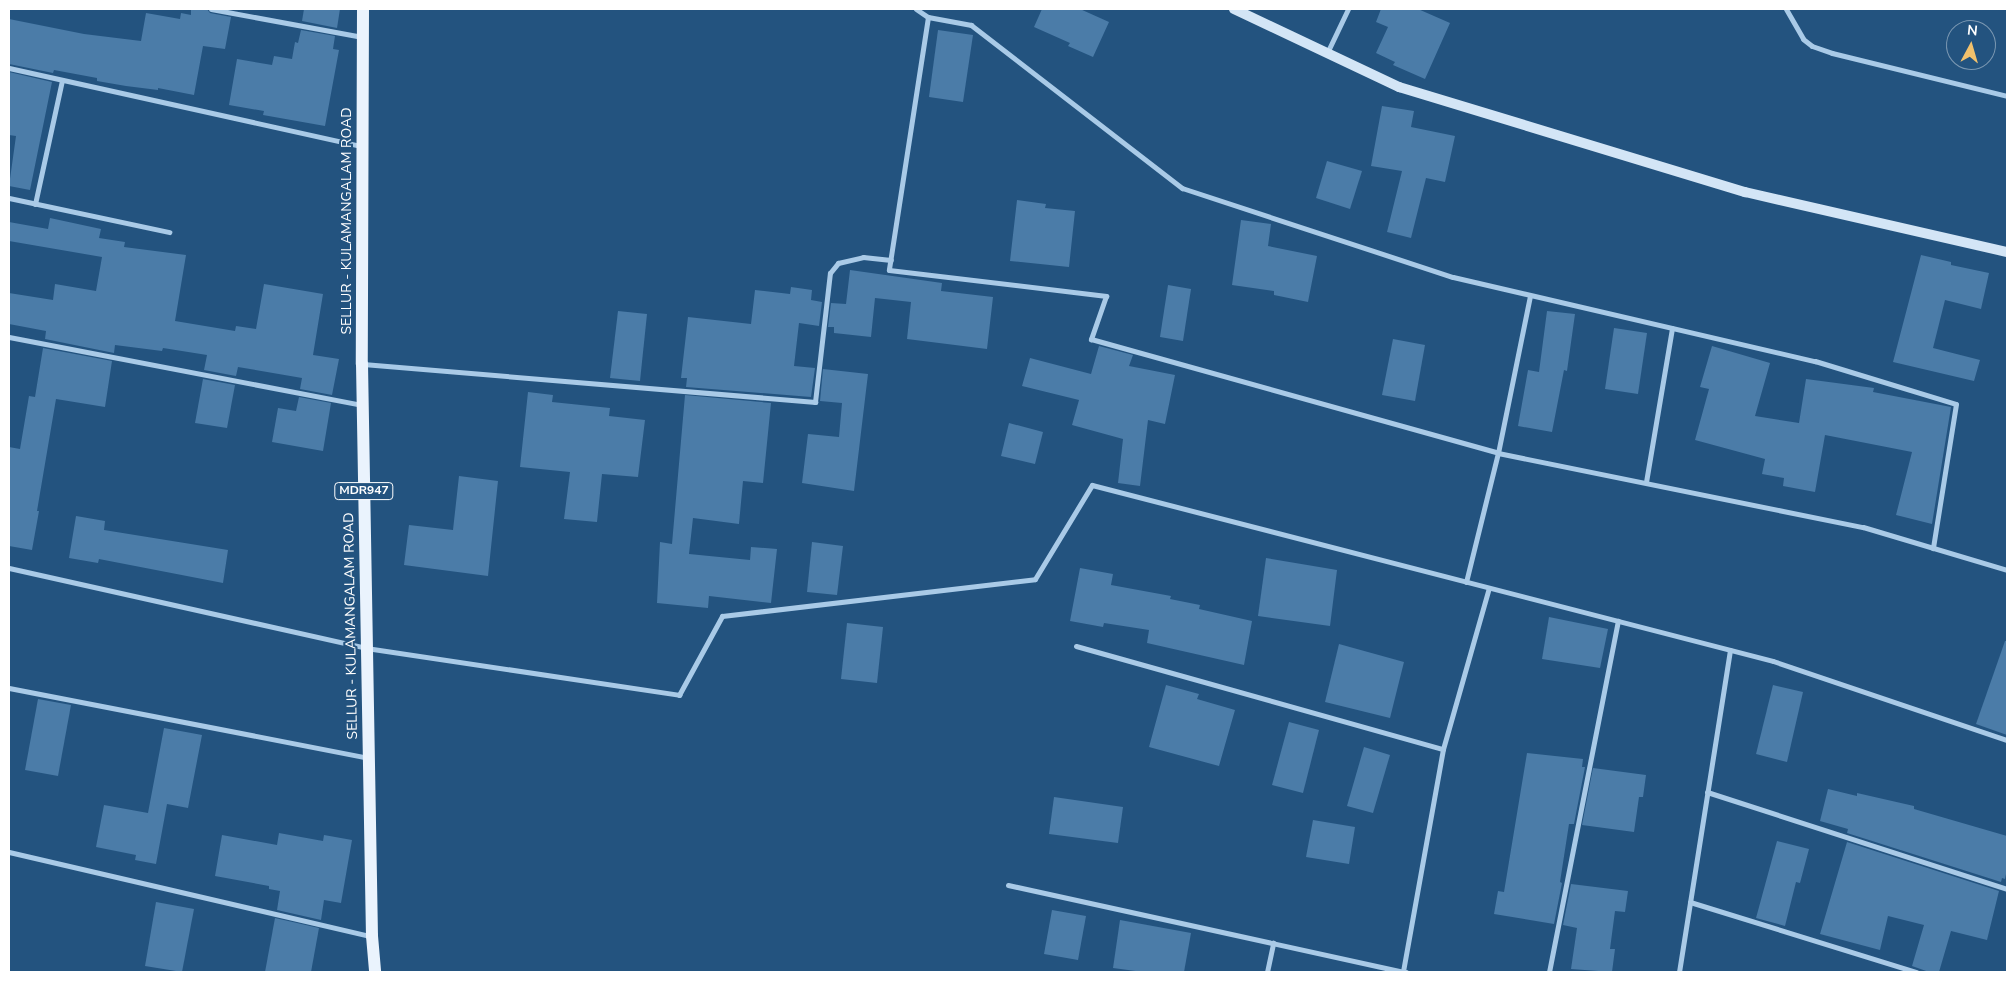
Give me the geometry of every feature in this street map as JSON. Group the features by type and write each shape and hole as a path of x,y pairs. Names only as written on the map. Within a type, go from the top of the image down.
{"main road":[{"name":"SELLUR - KULAMANGALAM ROAD","path":"363,9 362,364 368,758 372,936 375,972"}],"street":[{"path":"211,9 362,37"},
{"path":"916,9 928,17 971,24 1182,188 1453,277 1814,361 1956,404 1933,548"},
{"path":"1234,9 1399,88 1746,192 2007,252"},
{"path":"1327,53 1348,9"},
{"path":"1786,9 1803,39 1812,46 1832,53 2007,96"},
{"path":"928,17 889,270 1106,296 1091,339 1498,453 1863,526 2007,570"},
{"path":"9,68 362,146"},
{"path":"35,204 62,80"},
{"path":"9,198 169,232"},
{"path":"362,364 815,402 830,272 838,263 863,257 891,260"},
{"path":"1466,582 1498,453 1530,296"},
{"path":"1646,482 1672,328"},
{"path":"9,337 363,406"},
{"path":"9,568 366,648 679,695 722,616 1035,579 1092,485 1772,661 2007,740"},
{"path":"1008,885 1405,972 1443,749 1489,588"},
{"path":"1549,972 1618,621"},
{"path":"1076,646 1443,749"},
{"path":"1679,972 1730,650"},
{"path":"9,688 368,758"},
{"path":"1708,792 2007,889"},
{"path":"9,852 372,936"},
{"path":"1690,902 1916,972"},
{"path":"1266,972 1273,943"}],"building":[{"path":"191,9 207,9 210,13 231,17 225,49 203,46 194,95 158,88 158,90 126,86 97,81 97,78 54,70 53,73 9,64 9,19 84,34 141,41 146,13 180,19 181,13 191,15"},
{"path":"304,9 340,9 337,28 302,21"},
{"path":"1042,9 1080,9 1109,22 1093,57 1068,46 1070,43 1034,27"},
{"path":"1381,9 1418,9 1450,23 1425,79 1393,65 1395,62 1376,53 1388,27 1376,22"},
{"path":"301,30 335,36 333,49 339,50 325,126 263,115 264,111 229,105 237,59 272,65 274,56 292,59 295,42 298,43"},
{"path":"938,30 973,35 963,102 929,97"},
{"path":"9,72 52,82 30,190 9,186 16,136 9,135"},
{"path":"1382,106 1414,111 1411,127 1455,136 1445,182 1426,178 1411,238 1387,232 1402,171 1371,166"},
{"path":"1327,161 1362,171 1350,209 1316,198"},
{"path":"1017,200 1046,204 1045,208 1075,211 1069,267 1010,261"},
{"path":"50,218 101,229 99,238 125,242 124,247 186,255 175,321 235,331 236,326 256,329 264,284 323,294 313,355 339,359 332,395 300,389 302,378 238,367 236,376 204,370 207,355 163,348 162,351 115,345 114,353 45,339 46,331 9,324 9,293 53,300 55,284 96,291 102,257 9,241 9,222 48,229"},
{"path":"1241,220 1271,224 1268,246 1317,256 1308,302 1274,295 1274,291 1232,285"},
{"path":"1921,255 1951,262 1951,265 1989,273 1981,309 1945,300 1933,348 1980,360 1974,381 1893,362"},
{"path":"850,270 942,283 941,291 993,297 987,349 907,339 911,302 875,298 871,337 834,333 834,327 828,327 831,303 846,304"},
{"path":"1168,285 1191,289 1183,341 1160,337"},
{"path":"791,287 812,290 811,300 822,302 819,326 799,323 794,366 815,368 811,397 686,387 687,378 681,378 688,317 751,324 755,290 790,294"},
{"path":"618,311 647,314 640,381 610,378"},
{"path":"1547,311 1575,314 1567,371 1564,370 1552,432 1518,426 1528,370 1539,372"},
{"path":"1614,328 1647,333 1638,394 1605,389"},
{"path":"1393,339 1425,345 1415,401 1382,395"},
{"path":"1099,346 1133,355 1129,366 1175,375 1165,424 1148,420 1140,486 1118,483 1123,439 1072,425 1079,400 1022,386 1030,358 1091,374"},
{"path":"1712,346 1770,363 1755,416 1799,423 1806,379 1874,388 1873,392 1951,407 1932,524 1896,515 1912,452 1825,435 1815,492 1783,486 1784,478 1762,474 1765,459 1695,440 1709,389 1700,387"},
{"path":"43,348 112,361 105,407 56,399 32,550 9,546 9,447 20,449 29,396 35,397"},
{"path":"823,369 868,374 854,491 802,483 808,434 839,437 842,403 820,401"},
{"path":"203,379 235,385 227,428 195,423"},
{"path":"528,392 553,395 552,402 610,408 609,416 645,420 638,477 602,474 597,522 564,519 570,472 520,467"},
{"path":"685,395 771,403 763,483 743,481 739,524 693,518 689,554 750,560 751,547 777,549 771,603 709,596 708,608 657,603 660,542 672,544"},
{"path":"299,397 331,403 323,451 272,442 278,408 296,411"},
{"path":"1009,423 1043,432 1035,464 1001,456"},
{"path":"459,476 498,481 488,576 404,565 409,525 453,530"},
{"path":"76,516 105,521 104,530 228,550 223,583 99,559 98,563 69,558"},
{"path":"812,542 843,546 837,595 807,592"},
{"path":"1266,558 1337,570 1330,626 1258,616"},
{"path":"1080,568 1113,574 1111,585 1171,596 1170,599 1200,605 1199,609 1252,621 1244,665 1147,643 1149,630 1104,623 1103,627 1070,621"},
{"path":"1549,617 1608,629 1600,668 1542,659"},
{"path":"847,623 883,627 877,683 841,679"},
{"path":"2005,641 2007,641 2007,735 1976,724"},
{"path":"1339,644 1404,662 1390,718 1325,702"},
{"path":"1166,685 1199,694 1197,699 1235,710 1219,766 1149,747"},
{"path":"1773,685 1803,692 1787,762 1756,754"},
{"path":"38,699 71,705 58,776 25,770"},
{"path":"1289,722 1319,730 1303,793 1272,785"},
{"path":"164,728 202,735 188,808 167,804 156,864 135,860 136,855 96,847 104,805 148,813"},
{"path":"1364,747 1390,755 1373,813 1347,806"},
{"path":"1527,753 1583,759 1582,767 1585,767 1574,824 1569,824 1560,882 1562,883 1554,924 1494,914 1498,891 1504,892"},
{"path":"1593,768 1646,775 1643,797 1639,797 1634,832 1582,825"},
{"path":"1828,789 1857,796 1857,793 1914,806 1914,809 2007,836 2007,869 2005,879 2002,878 2001,882 1847,833 1848,829 1820,821"},
{"path":"1054,797 1123,807 1118,843 1049,834"},
{"path":"1313,820 1355,827 1349,864 1306,857"},
{"path":"279,833 323,841 324,835 352,840 341,903 324,900 321,920 277,910 280,891 269,889 269,886 215,876 222,835 277,845"},
{"path":"1777,841 1809,849 1800,883 1796,882 1785,926 1756,918"},
{"path":"1847,842 1999,891 1987,940 1951,931 1939,972 1929,972 1912,966 1924,925 1888,916 1880,950 1820,934"},
{"path":"1571,884 1628,891 1625,912 1615,911 1610,949 1615,949 1612,972 1571,969 1577,928 1563,925"},
{"path":"156,902 194,909 182,972 145,966"},
{"path":"1052,910 1086,916 1078,960 1044,954"},
{"path":"275,918 319,928 311,972 265,972"},
{"path":"1120,920 1191,933 1184,972 1143,972 1113,968"}]}
